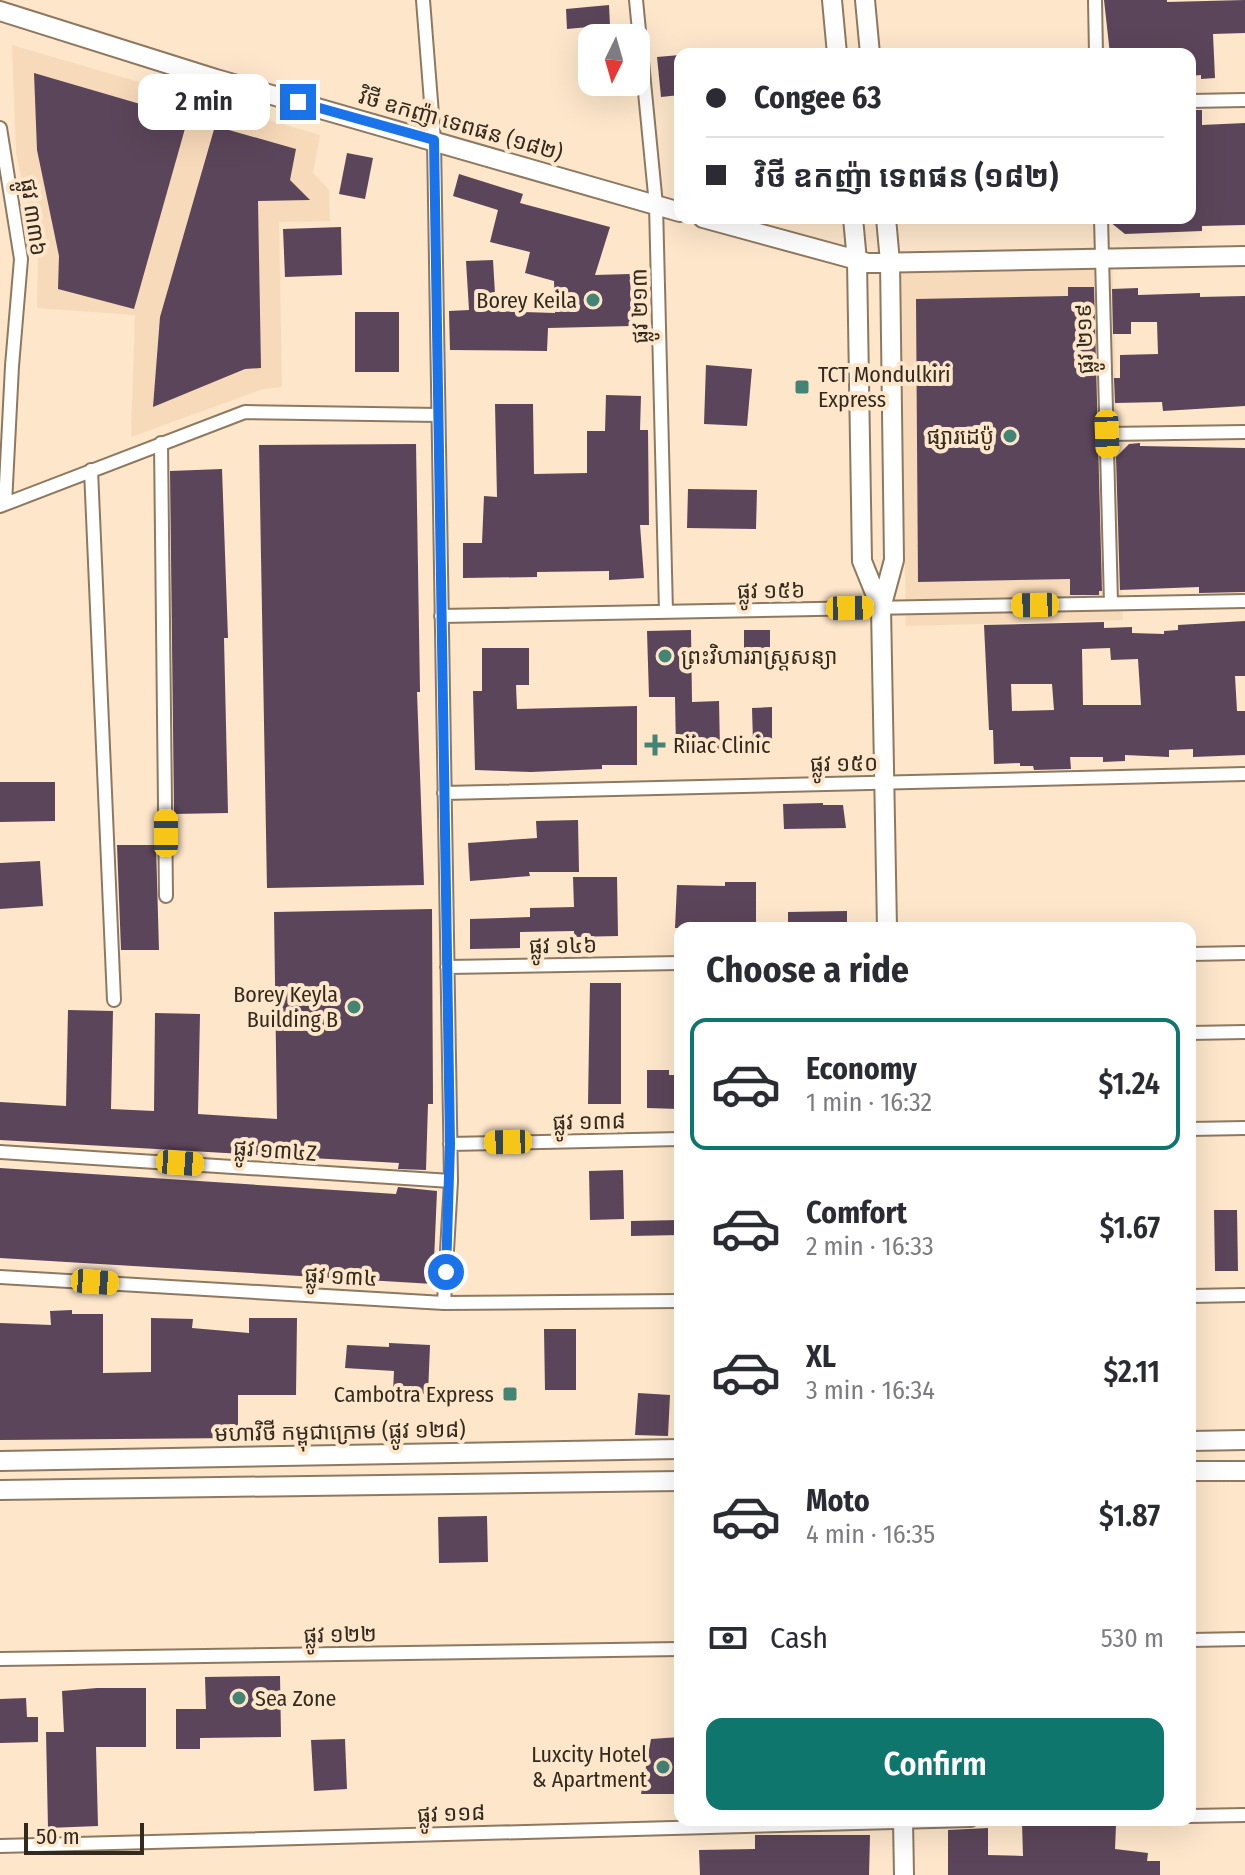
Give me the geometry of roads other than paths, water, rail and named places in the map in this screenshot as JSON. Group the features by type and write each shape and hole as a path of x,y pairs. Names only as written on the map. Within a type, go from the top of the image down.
{"main road":[{"path":"832,0 836,48"},
{"path":"865,0 869,48"},
{"name":"វិថី ឧកញ៉ា ទេពផន (១៨២)","path":"0,11 216,79 674,210"},
{"path":"724,224 857,261 1245,256"},
{"path":"854,224 857,261 862,561 881,608"},
{"path":"887,224 890,262 894,560 881,608 887,922"},
{"path":"1196,1441 1245,1440"},
{"name":"មហាវិថី កម្ពុជាក្រោម (ផ្លូវ ១២៨)","path":"0,1461 674,1449"},
{"path":"443,1453 445,1485"},
{"path":"1196,1471 1245,1471"},
{"path":"0,1490 674,1481"},
{"path":"903,1826 904,1875"}],"street":[{"path":"423,0 434,140 451,1181 444,1303"},
{"name":"ផ្លូវ ២១៣","path":"636,0 656,205 666,612"},
{"path":"1095,0 1096,48"},
{"path":"1196,101 1245,100"},
{"name":"ផ្លូវ ៣៣៦","path":"0,128 21,259 6,366 3,505"},
{"name":"ផ្លូវ ២១៩","path":"1101,224 1111,603"},
{"path":"3,505 245,412 438,415"},
{"path":"1107,434 1245,432"},
{"path":"161,443 166,896"},
{"path":"91,470 114,1000"},
{"name":"ផ្លូវ ១៥៦","path":"441,616 1245,601"},
{"name":"ផ្លូវ ១៥០","path":"444,793 1245,774"},
{"path":"1196,954 1245,953"},
{"name":"ផ្លូវ ១៤៦","path":"447,967 674,963"},
{"path":"1196,1033 1245,1032"},
{"path":"1196,1129 1245,1128"},
{"name":"ផ្លូវ ១៣៨","path":"450,1144 674,1139"},
{"name":"ផ្លូវ ១៣៤Z","path":"0,1152 451,1181"},
{"name":"ផ្លូវ ១៣៤","path":"0,1277 444,1303 674,1301"},
{"path":"1196,1296 1245,1295"},
{"path":"1196,1640 1245,1639"},
{"name":"ផ្លូវ ១២២","path":"0,1659 674,1649"},
{"path":"1196,1816 1245,1815"},
{"name":"ផ្លូវ ១១៨","path":"0,1846 722,1826"}],"place":[{"name":"Borey Keila","path":"593,300"},
{"name":"TCT Mondulkiri Express","path":"802,387"},
{"name":"ផ្សារដេប៉ូ","path":"1010,436"},
{"name":"ព្រះវិហាររាស្ត្រសន្យា","path":"665,656"},
{"name":"Riiac Clinic","path":"655,745"},
{"name":"Borey Keyla Building B","path":"354,1007"},
{"name":"Cambotra Express","path":"510,1394"},
{"name":"Sea Zone","path":"239,1698"},
{"name":"Luxcity Hotel & Apartment","path":"663,1767"}]}
